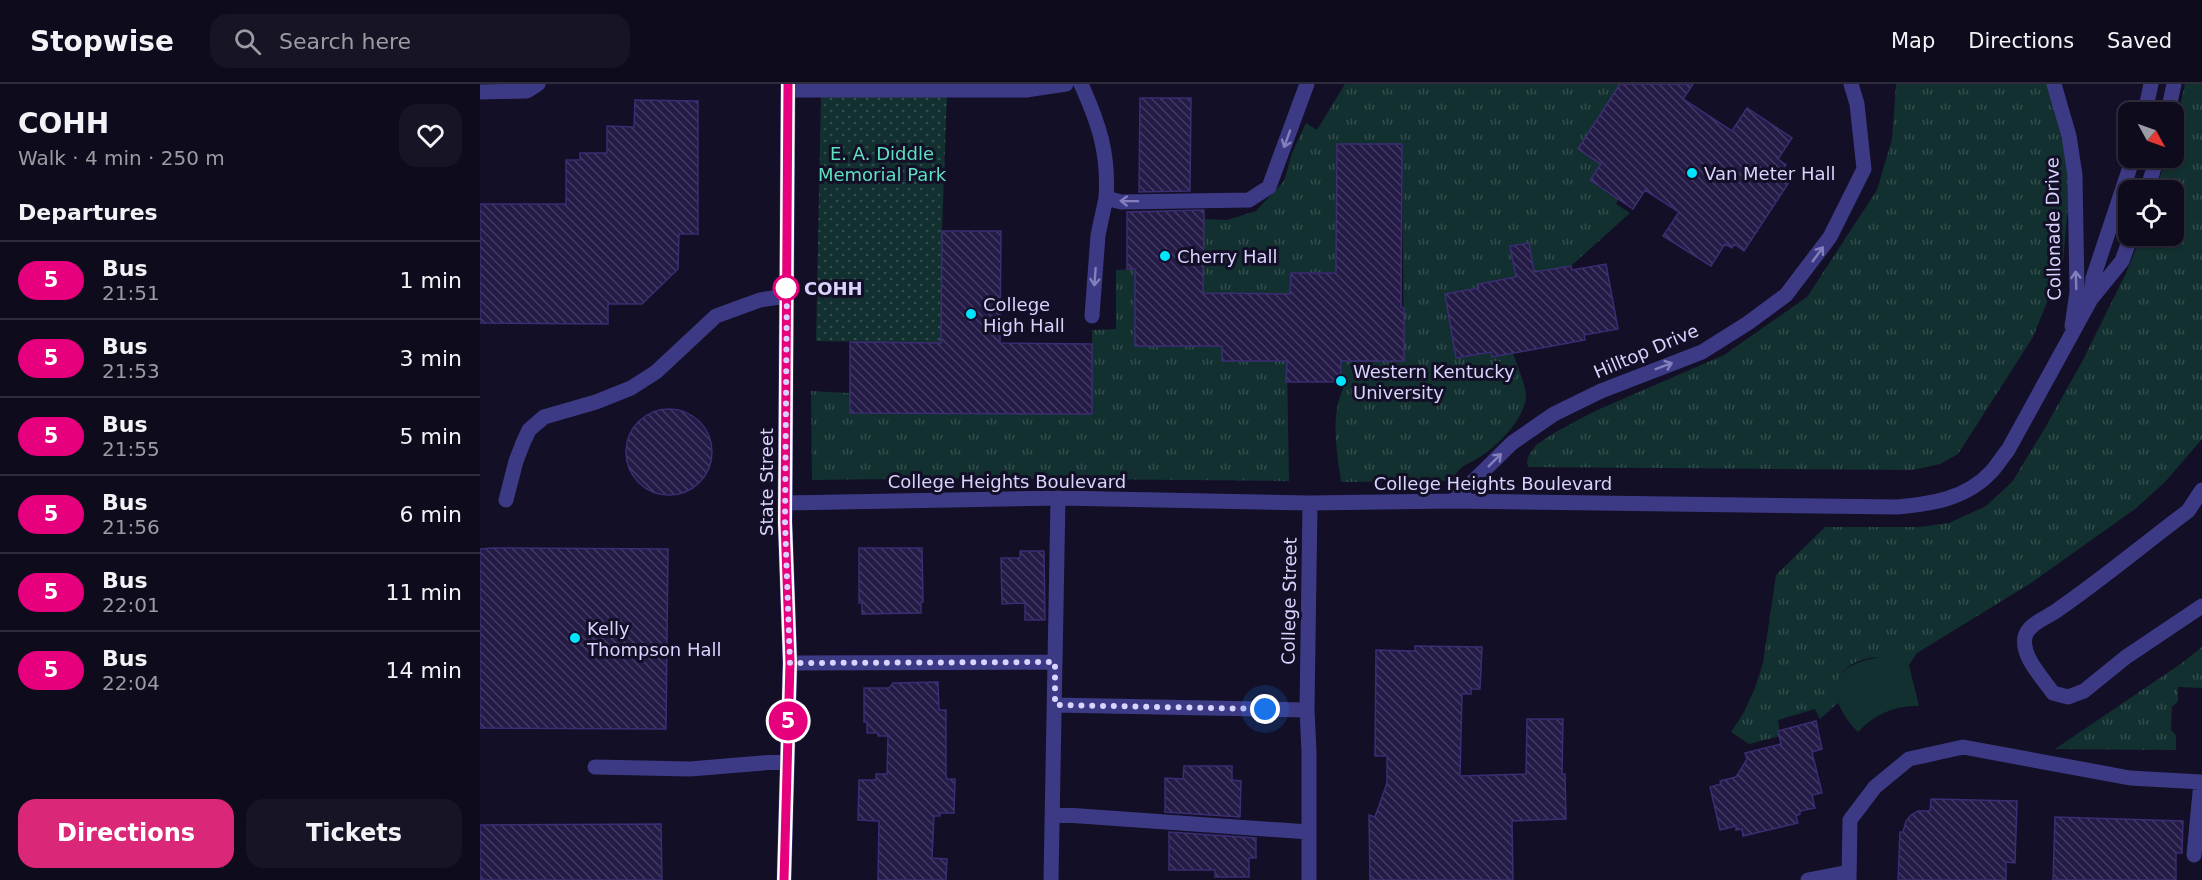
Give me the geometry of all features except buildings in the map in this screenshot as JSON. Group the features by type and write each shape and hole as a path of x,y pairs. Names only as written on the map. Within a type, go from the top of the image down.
{"street":[{"path":"480,92 527,90 538,84"},
{"path":"788,87 1017,90 1066,84"},
{"path":"1081,84 1100,130 1108,171 1106,198 1098,235 1092,316"},
{"path":"1106,198 1121,202 1249,200 1269,187 1307,84"},
{"name":"Hilltop Drive","path":"1453,501 1512,443 1554,414 1601,391 1702,352 1748,323 1786,295 1830,237 1864,169 1857,104 1851,84"},
{"name":"Collonade Drive","path":"2054,84 2069,136 2075,175 2077,292 2070,338"},
{"path":"2147,102 2151,84"},
{"path":"2170,102 2174,84"},
{"name":"State Street","path":"784,880 790,663 785,503 788,87"},
{"name":"College Heights Boulevard","path":"2091,299 2093,278 2130,168"},
{"name":"College Heights Boulevard","path":"785,503 1058,498 1310,503 1453,501 1897,507 1930,504 1968,491 1991,472 2008,450 2091,299 2122,261 2127,246"},
{"path":"506,500 523,443 529,430 544,417 596,402 631,388 656,372 716,316 760,300 786,296"},
{"path":"2202,490 2188,511 2031,627 2025,635 2025,645 2028,656 2053,693 2068,697 2084,691 2126,657 2202,606"},
{"path":"1051,880 1058,498"},
{"name":"College Street","path":"1309,880 1310,752 1306,710 1310,503"},
{"path":"790,663 1055,662"},
{"path":"1055,705 1306,710"},
{"path":"1808,880 1849,876 1850,820 1875,787 1909,759 1963,747 2130,778 2201,782 2194,855"},
{"path":"595,767 690,769 787,761"},
{"path":"1052,814 1309,832"}],"green space":[{"path":"1345,84 1620,84 1578,149 1601,164 1590,181 1619,199 1616,204 1630,213 1571,266 1534,272 1529,243 1511,246 1516,277 1478,284 1479,288 1445,294 1456,358 1491,352 1492,357 1513,353 1526,394 1524,407 1509,431 1487,452 1460,469 1453,481 1341,482 1336,447 1336,423 1343,389 1340,382 1341,361 1404,361 1402,144 1337,144 1336,272 1291,273 1290,294 1203,293 1204,219 1227,220 1256,211 1284,181 1292,153 1306,123 1317,130"},
{"path":"1896,84 2048,84 2071,174 2063,262 2033,337 1958,454 1940,464 1913,470 1528,467 1529,455 1536,445 1554,433 1595,411 1724,355 1807,297 1877,190 1892,139"},
{"path":"2185,84 2202,84 2202,439 2165,482 2135,509 2031,583 1917,653 1909,665 1890,658 1879,657 1857,661 1841,674 1836,686 1838,703 1820,719 1815,709 1778,720 1780,736 1749,744 1731,732 1743,714 1763,663 1776,575 1825,527 1919,527 1949,523 1986,506 2012,482 2045,428 2083,360 2137,246 2184,246 2184,180 2159,180 2163,168 2184,168 2184,102 2181,102"},
{"name":"E. A. Diddle Memorial Park","path":"947,95 941,343 816,341 821,96"},
{"path":"1135,269 1135,346 1203,346 1204,335 1287,361 1289,481 973,478 812,480 811,391 850,393 850,412 1092,414 1092,330 1116,329 1116,270"},
{"path":"2202,647 2202,688 2178,687 2178,701 2172,707 2171,730 2176,735 2176,750 2055,749 2182,663"},
{"path":"1884,657 1898,659 1909,665 1919,706 1902,707 1886,712 1871,720 1858,732 1839,705 1836,693 1837,682 1852,665"}],"bus line":[{"name":"5","path":"784,880 790,663 785,522 788,84"}],"place":[{"name":"Van Meter Hall","path":"1692,173"},
{"name":"Cherry Hall","path":"1165,256"},
{"name":"COHH","path":"786,288"},
{"name":"College High Hall","path":"971,314"},
{"name":"Western Kentucky University","path":"1341,381"},
{"name":"Kelly Thompson Hall","path":"575,638"}],"route":[{"path":"786,288 787,281 785,522 790,663 1055,662 1055,705 1265,709"}]}
